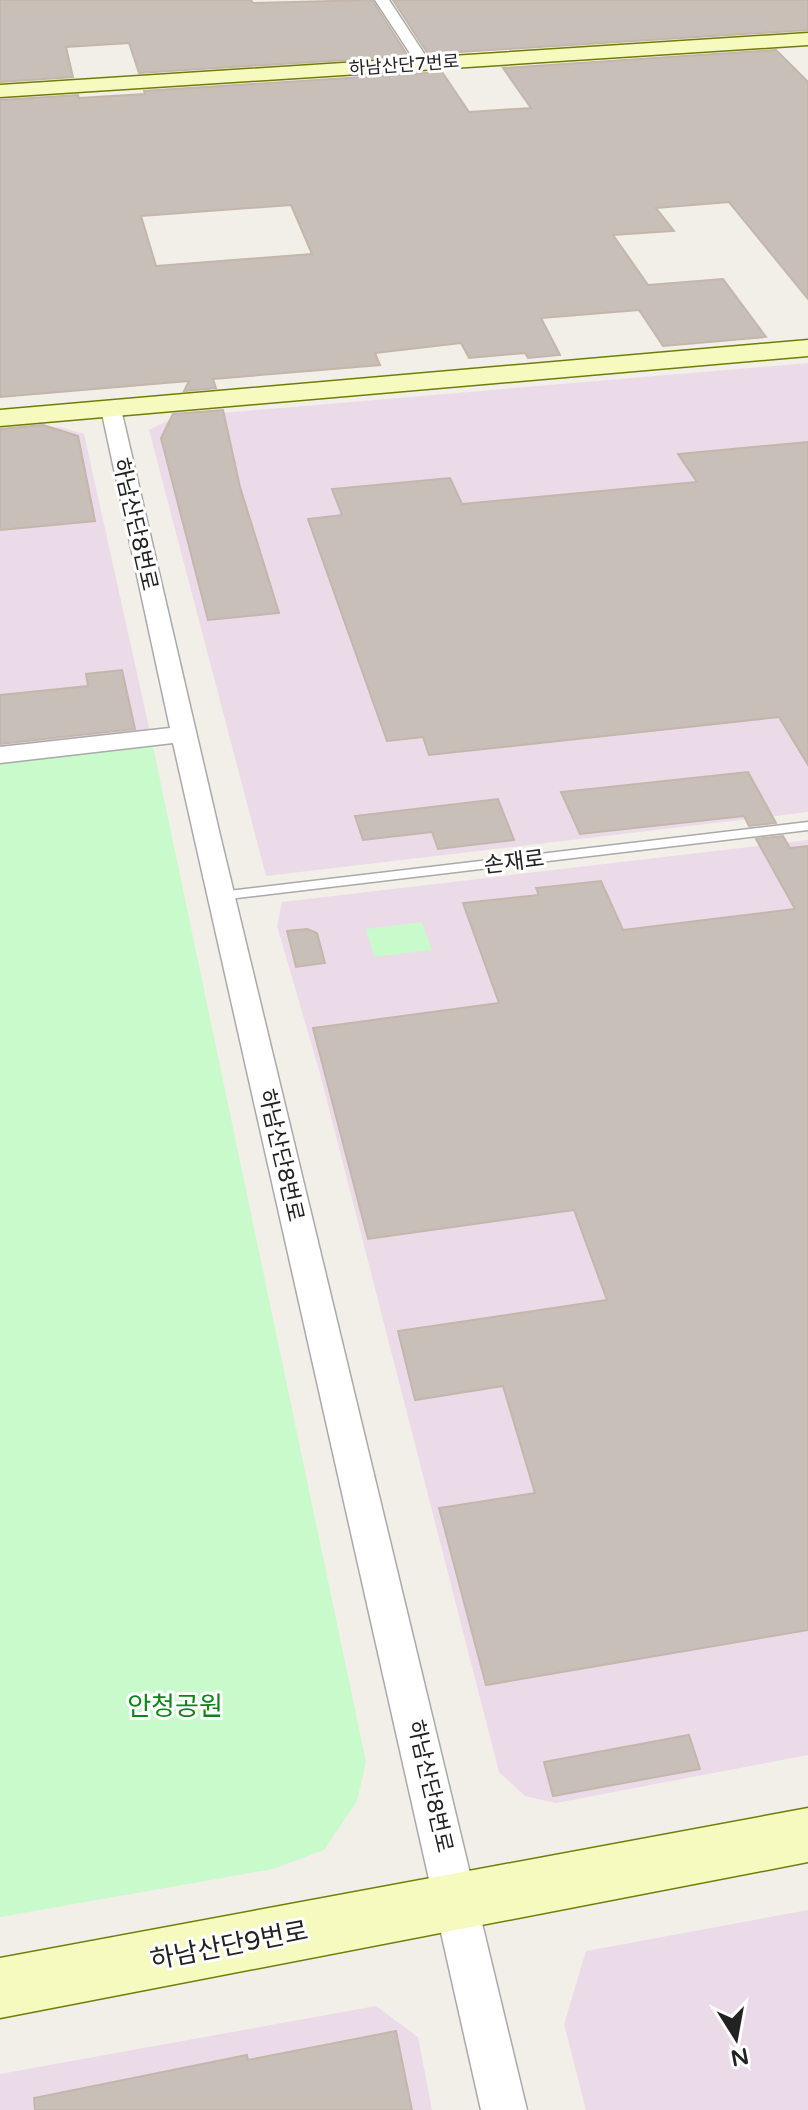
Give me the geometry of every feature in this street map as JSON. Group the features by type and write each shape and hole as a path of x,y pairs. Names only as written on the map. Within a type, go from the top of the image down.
{"street":[{"path":"382,0 424,64"},
{"name":"하남산단7번로","path":"0,91 808,39"},
{"path":"0,418 808,348"},
{"name":"하남산단8번로","path":"111,409 220,896 458,1901"},
{"path":"0,755 184,734"},
{"name":"하남산단9번로","path":"0,1988 808,1835"},
{"path":"458,1901 504,2110"}],"lane":[{"name":"손재로","path":"220,896 808,826"}],"shaded area":[{"path":"808,363 808,812 266,876 149,430 175,417"},
{"path":"60,427 84,434 150,732 0,749 0,433"},
{"path":"808,840 808,1755 556,1803 525,1796 499,1772 319,1070 277,926 282,902"},
{"path":"808,1910 808,2110 586,2110 564,2024 586,1951"},
{"path":"376,2006 418,2037 432,2110 0,2110 0,2074"}],"green space":[{"name":"안청공원","path":"150,732 366,1762 357,1801 324,1850 273,1869 0,1917 0,749"},
{"path":"422,922 432,950 374,957 366,929"}],"building":[{"path":"0,0 251,0 253,3 372,0 408,56 139,73 129,43 66,47 73,77 0,82"},
{"path":"393,0 808,0 808,30 428,54"},
{"path":"776,50 808,82 808,299 729,202 656,208 674,231 613,235 648,285 723,279 766,337 663,346 639,310 541,318 560,355 528,358 525,353 469,358 461,343 375,353 380,365 213,379 216,388 184,391 189,381 0,397 0,100 145,94 144,91 442,72 469,112 531,108 503,68","holes":["291,205 312,254 156,266 141,216"]},
{"path":"223,410 240,487 279,613 208,620 161,438 173,414"},
{"path":"43,425 78,436 95,521 0,530 0,429"},
{"path":"808,442 808,765 779,717 429,755 423,737 387,741 308,519 342,515 332,489 450,478 462,504 697,482 678,454"},
{"path":"122,670 135,729 0,744 0,695 88,686 86,674"},
{"path":"748,772 776,823 749,826 744,816 580,834 561,792"},
{"path":"498,799 514,840 438,849 432,832 363,840 355,816"},
{"path":"783,836 790,848 808,846 808,1630 486,1685 439,1508 535,1493 503,1386 415,1400 398,1331 607,1300 574,1210 368,1239 313,1028 499,1003 463,903 539,895 536,888 601,881 623,930 795,909 756,839"},
{"path":"307,929 317,933 325,963 296,967 287,931"},
{"path":"689,1735 700,1769 553,1796 544,1762"},
{"path":"396,2031 412,2110 35,2110 34,2098 247,2055 248,2060"}]}
